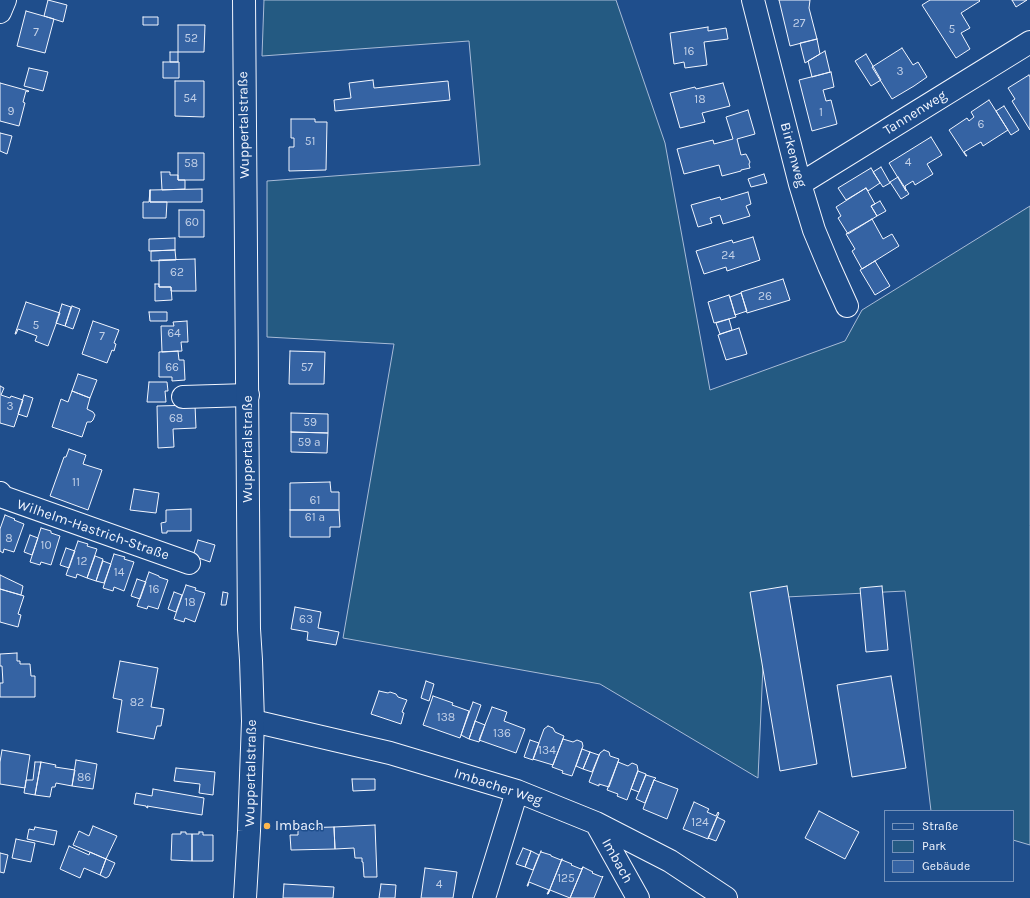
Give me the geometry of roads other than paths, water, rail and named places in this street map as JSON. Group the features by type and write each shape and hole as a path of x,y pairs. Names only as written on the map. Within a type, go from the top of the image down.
{"street":[{"path":"0,12 5,0"},
{"name":"Wuppertalstraße","path":"244,0 243,37 248,395 249,622 252,721 249,831 245,898"},
{"name":"Birkenweg","path":"753,0 800,184 814,230 847,306"},
{"name":"Tannenweg","path":"800,184 1030,42"},
{"path":"183,397 248,395"},
{"name":"Wilhelm-Hastrich-Straße","path":"0,493 3,498 189,563"},
{"name":"Imbacher Weg","path":"252,721 390,753 517,791 596,823 670,861 726,898"},
{"path":"484,898 517,791"},
{"name":"Imbach","path":"596,823 638,898"}],"place":[{"name":"Imbach","path":"267,826"}]}
